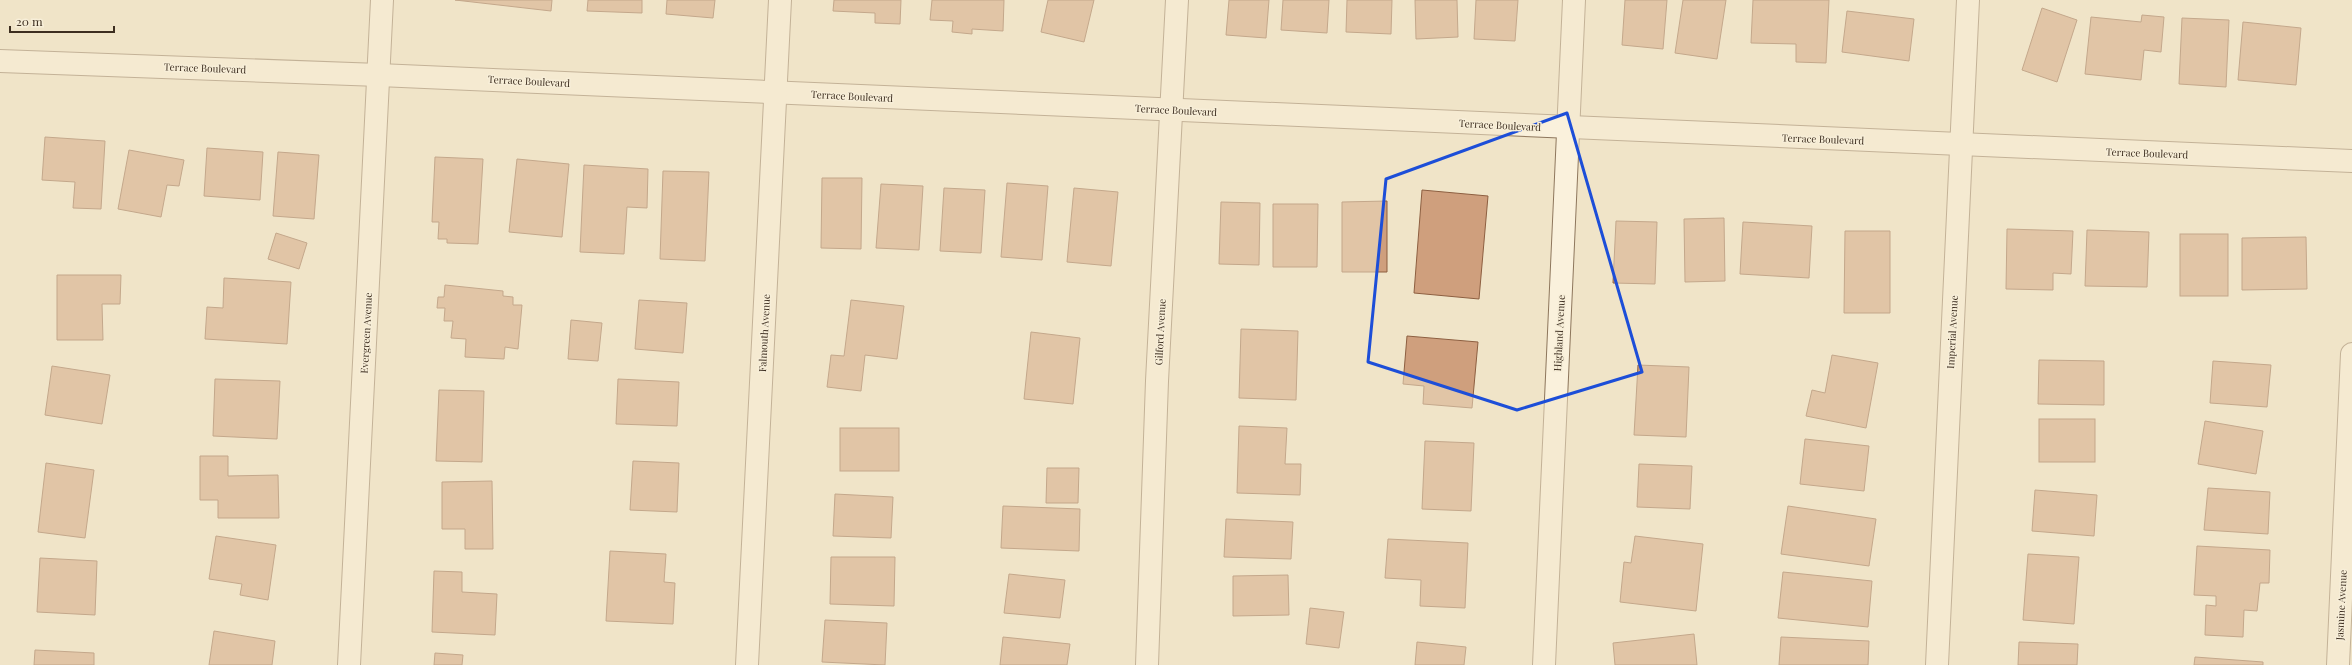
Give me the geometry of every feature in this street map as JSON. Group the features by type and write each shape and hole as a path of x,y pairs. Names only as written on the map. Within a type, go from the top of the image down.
{"street":[{"name":"Evergreen Avenue","path":"350,665 382,0"},
{"name":"Falmouth Avenue","path":"747,665 780,0"},
{"name":"Gilford Avenue","path":"1147,665 1158,381 1176,0"},
{"name":"Highland Avenue","path":"1544,665 1574,0"},
{"name":"Imperial Avenue","path":"1937,665 1968,0"},
{"name":"Terrace Boulevard","path":"0,61 379,75 2352,161"},
{"name":"Jasmine Avenue","path":"2338,665 2352,354"}],"highlighted area":[{"path":"1567,113 1642,372 1517,410 1368,362 1386,179"}],"building":[{"path":"455,0 552,0 551,11"},
{"path":"588,0 642,0 642,13 587,11"},
{"path":"667,0 715,0 713,18 666,14"},
{"path":"834,0 901,0 900,24 875,23 875,13 833,11"},
{"path":"932,0 1004,0 1003,31 972,29 972,34 952,32 953,21 930,20"},
{"path":"1048,0 1094,0 1084,42 1041,32"},
{"path":"1229,0 1269,0 1266,38 1226,35"},
{"path":"1283,0 1329,0 1327,33 1281,30"},
{"path":"1347,0 1392,0 1391,34 1346,32"},
{"path":"1415,0 1457,0 1458,37 1416,39"},
{"path":"1476,0 1518,0 1515,41 1474,39"},
{"path":"1625,0 1667,0 1663,49 1622,45"},
{"path":"1683,0 1726,0 1717,59 1675,53"},
{"path":"1753,0 1829,0 1826,63 1796,62 1796,44 1751,43"},
{"path":"2042,8 2077,20 2057,82 2022,70"},
{"path":"1847,11 1914,19 1909,61 1842,52"},
{"path":"2142,15 2164,17 2161,52 2144,50 2141,80 2085,74 2091,17 2141,22"},
{"path":"2182,18 2229,20 2226,87 2179,84"},
{"path":"2243,22 2301,28 2296,85 2238,80"},
{"path":"45,137 105,141 101,209 73,208 75,182 42,180"},
{"path":"207,148 263,152 260,200 204,196"},
{"path":"129,150 184,160 179,186 167,185 161,217 118,209"},
{"path":"278,152 319,155 314,219 273,216"},
{"path":"435,157 483,159 478,244 447,243 447,239 438,239 439,222 432,222"},
{"path":"517,159 569,164 562,237 509,232"},
{"path":"584,165 648,169 647,208 627,207 624,254 580,252"},
{"path":"663,171 709,172 705,261 660,259"},
{"path":"822,178 862,178 861,249 821,248"},
{"path":"1007,183 1048,186 1042,260 1001,257"},
{"path":"881,184 923,186 919,250 876,248"},
{"path":"944,188 985,190 981,253 940,251"},
{"path":"1074,188 1118,192 1111,266 1067,262"},
{"path":"1422,190 1488,196 1479,299 1414,293"},
{"path":"1387,201 1387,272 1342,272 1342,202"},
{"path":"1221,202 1260,203 1259,265 1219,264"},
{"path":"1273,204 1318,204 1317,267 1273,267"},
{"path":"1724,218 1725,281 1685,282 1684,219"},
{"path":"1616,221 1657,222 1655,284 1613,283"},
{"path":"1743,222 1812,226 1809,278 1740,274"},
{"path":"2007,229 2073,231 2071,274 2053,273 2053,290 2006,289"},
{"path":"2087,230 2149,232 2147,287 2085,286"},
{"path":"1845,231 1890,231 1890,313 1844,313"},
{"path":"276,233 307,243 299,269 268,259"},
{"path":"2180,234 2228,234 2228,296 2180,296"},
{"path":"2306,237 2307,289 2242,290 2242,238"},
{"path":"57,275 121,275 120,304 102,304 103,340 57,340"},
{"path":"224,278 291,282 287,344 205,339 207,307 223,308"},
{"path":"445,285 503,291 503,296 513,297 513,305 522,305 518,349 505,347 504,359 465,357 466,339 451,338 453,321 444,321 445,308 437,308 438,297 444,297"},
{"path":"639,300 687,303 683,353 635,349"},
{"path":"851,300 904,306 897,359 865,355 861,391 827,387 831,355 844,356"},
{"path":"571,320 602,323 598,361 568,359"},
{"path":"1241,329 1298,331 1296,400 1239,398"},
{"path":"1031,332 1080,338 1073,404 1024,399"},
{"path":"1407,336 1478,342 1472,408 1423,404 1424,386 1403,384"},
{"path":"1832,355 1878,363 1866,428 1806,416 1812,390 1825,393"},
{"path":"2039,360 2104,361 2104,405 2038,404"},
{"path":"2213,361 2271,365 2267,407 2210,403"},
{"path":"1638,365 1689,367 1686,437 1634,435"},
{"path":"52,366 110,375 102,424 45,415"},
{"path":"215,379 280,381 277,439 213,436"},
{"path":"618,379 679,382 677,426 616,424"},
{"path":"439,390 484,391 482,462 436,461"},
{"path":"2039,419 2095,419 2095,462 2039,462"},
{"path":"2205,421 2263,431 2256,474 2198,464"},
{"path":"1239,426 1287,428 1285,464 1301,464 1300,495 1237,493"},
{"path":"840,428 899,428 899,471 840,471"},
{"path":"1805,439 1869,446 1864,491 1800,484"},
{"path":"1425,441 1474,443 1471,511 1422,509"},
{"path":"200,456 228,456 228,476 278,475 279,518 218,518 218,500 200,500"},
{"path":"633,461 679,463 677,512 630,510"},
{"path":"46,463 94,470 85,538 38,532"},
{"path":"1639,464 1692,466 1690,509 1637,507"},
{"path":"1047,468 1079,468 1078,503 1046,503"},
{"path":"492,481 493,549 465,549 465,529 442,529 442,482"},
{"path":"2208,488 2270,492 2268,534 2204,530"},
{"path":"2035,490 2097,495 2094,536 2032,531"},
{"path":"835,494 893,497 891,538 833,536"},
{"path":"1003,506 1080,509 1079,551 1001,548"},
{"path":"1788,506 1876,519 1869,566 1781,554"},
{"path":"1226,519 1293,522 1291,559 1224,557"},
{"path":"216,536 276,545 268,600 240,595 242,584 209,579"},
{"path":"1635,536 1703,544 1696,611 1620,602 1624,562 1631,563"},
{"path":"1388,539 1468,543 1465,608 1420,606 1421,580 1385,578"},
{"path":"2197,546 2270,550 2269,583 2260,583 2257,611 2244,610 2243,637 2205,635 2206,605 2216,606 2216,596 2194,595"},
{"path":"610,551 666,554 664,582 675,583 673,624 606,621"},
{"path":"2028,554 2079,557 2074,624 2023,620"},
{"path":"831,557 895,557 894,606 830,604"},
{"path":"40,558 97,561 95,615 37,612"},
{"path":"434,571 462,572 462,592 497,594 495,635 432,632"},
{"path":"1783,572 1872,581 1868,627 1778,618"},
{"path":"1009,574 1065,580 1060,618 1004,613"},
{"path":"1288,575 1289,615 1233,616 1233,576"},
{"path":"1310,608 1344,612 1339,648 1306,644"},
{"path":"825,620 887,623 885,665 822,662"},
{"path":"214,631 275,641 272,665 209,665"},
{"path":"1694,634 1697,665 1615,665 1613,643"},
{"path":"1003,637 1070,644 1067,665 1000,665"},
{"path":"1781,637 1869,641 1868,665 1779,665"},
{"path":"1417,642 1466,647 1464,665 1415,665"},
{"path":"2019,642 2078,644 2077,665 2018,665"},
{"path":"35,650 94,653 94,665 34,665"},
{"path":"435,653 463,655 462,665 434,665"},
{"path":"2195,657 2263,662 2263,665 2194,665"}]}
